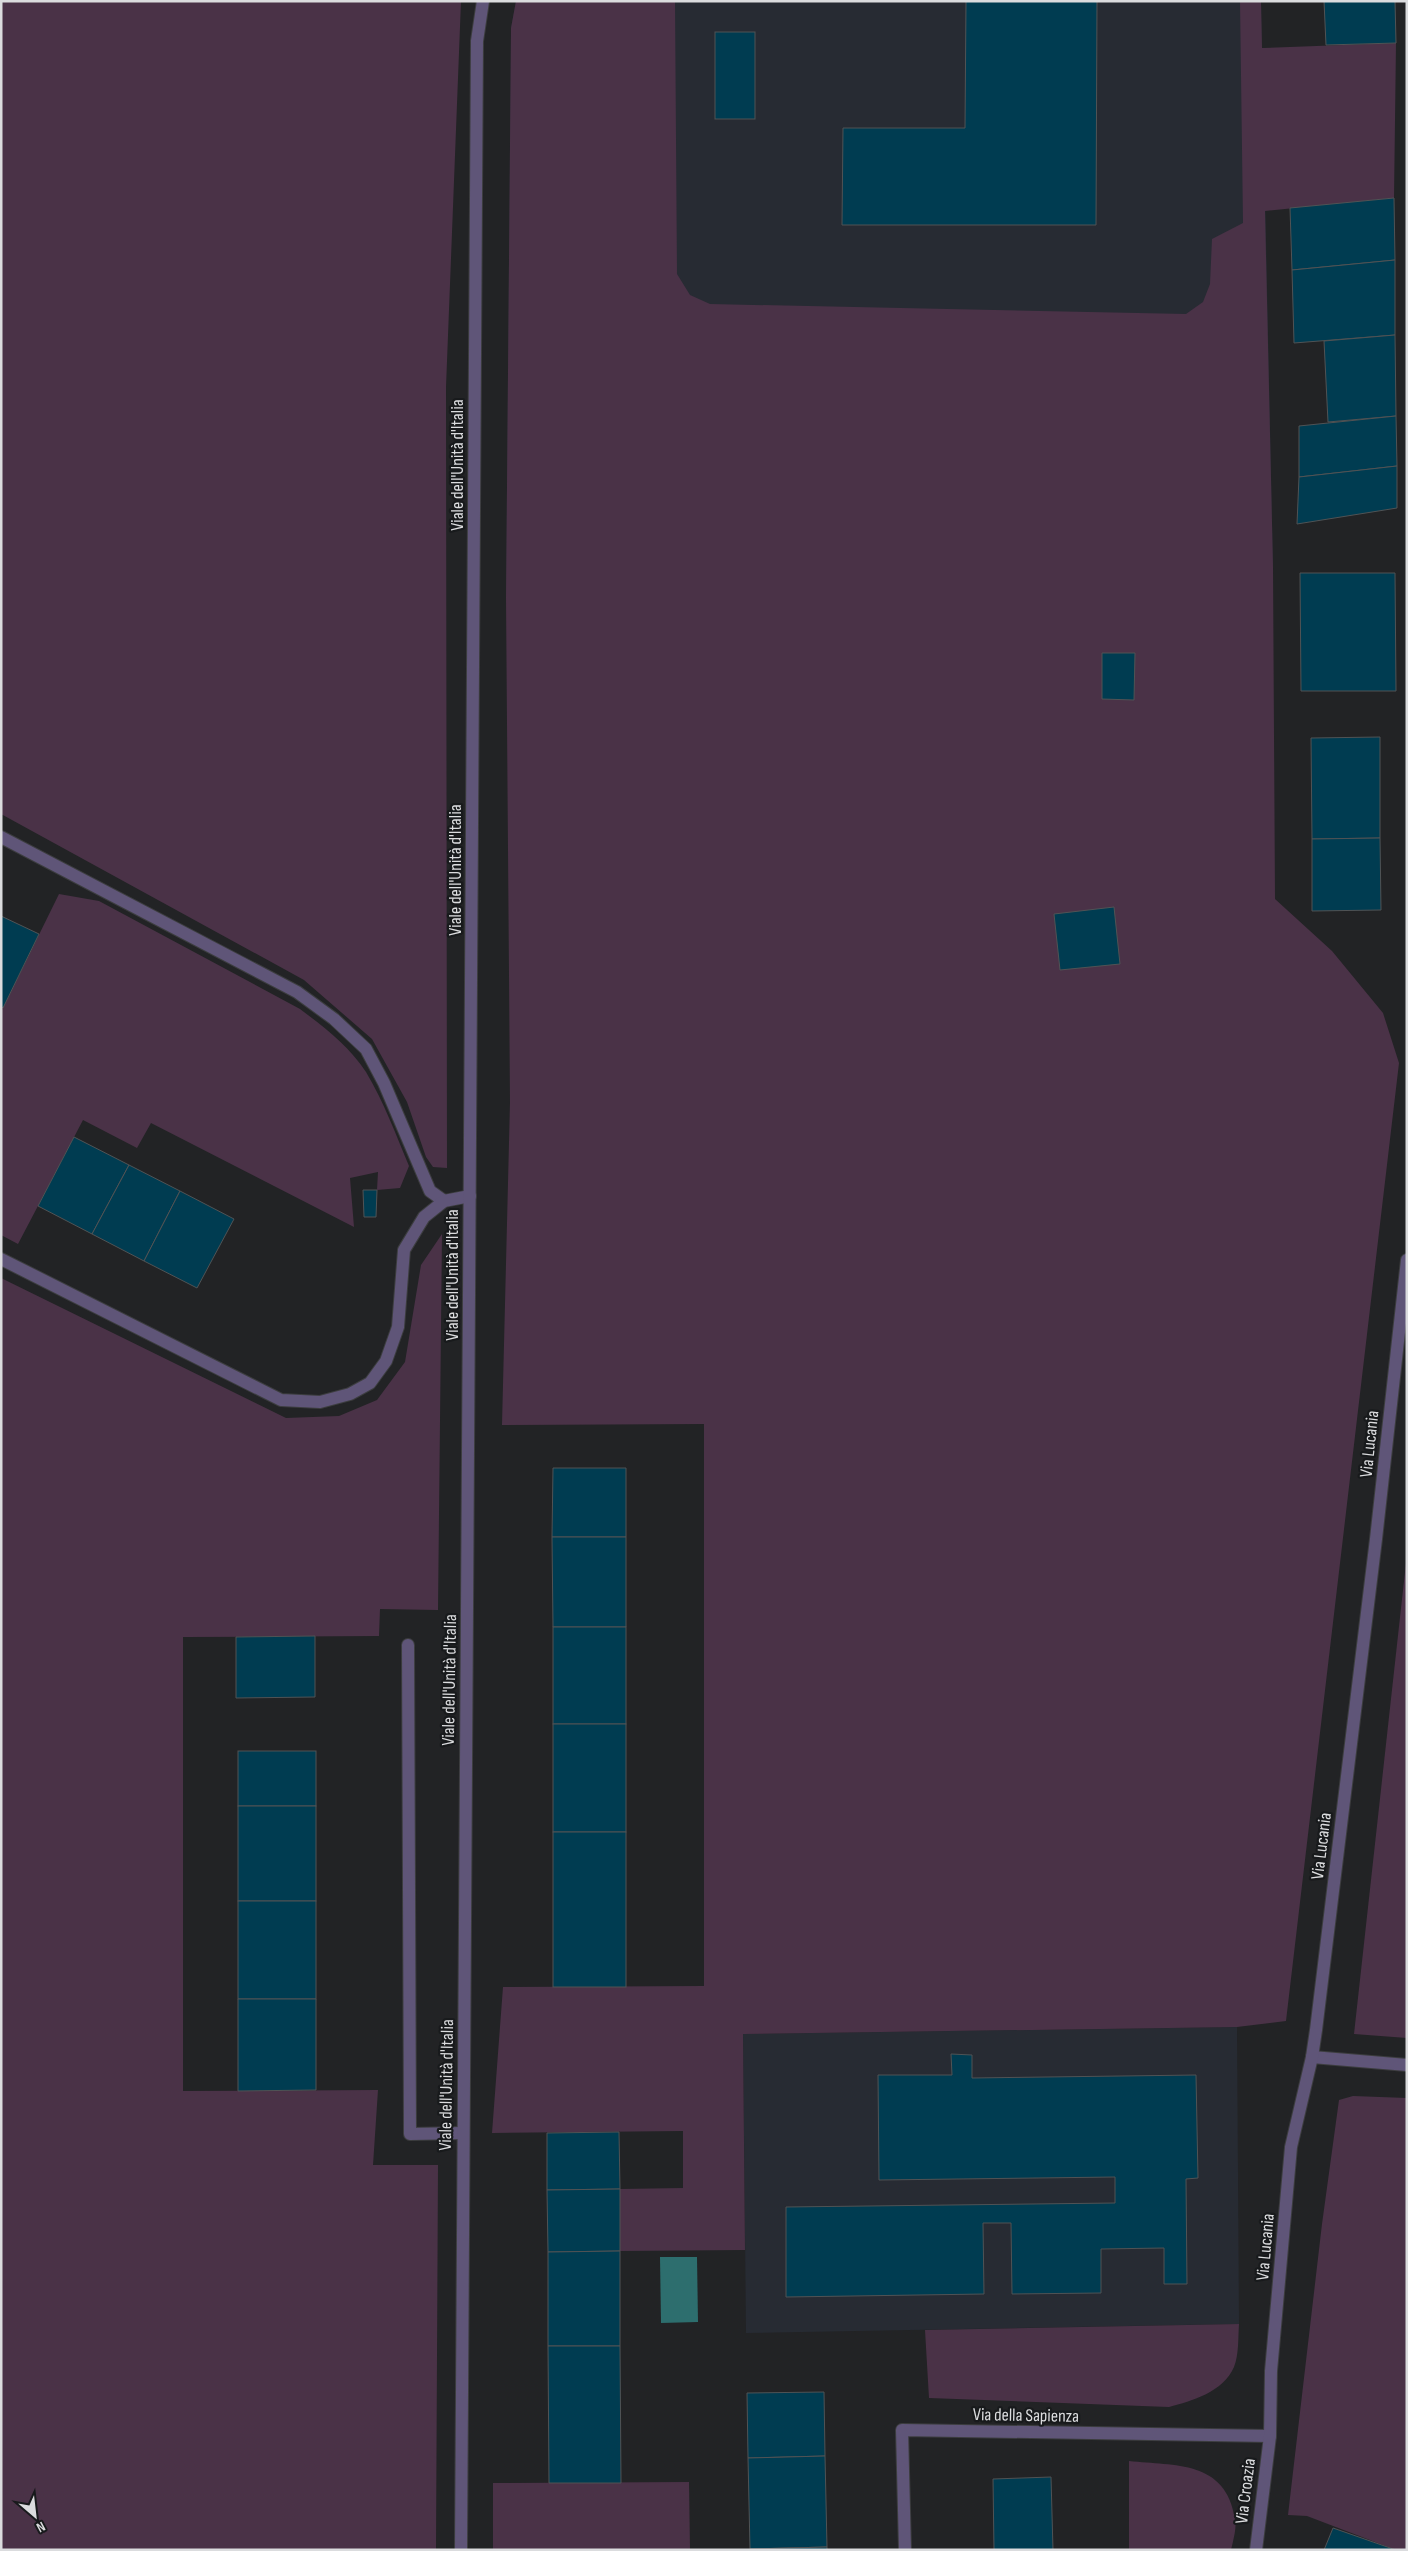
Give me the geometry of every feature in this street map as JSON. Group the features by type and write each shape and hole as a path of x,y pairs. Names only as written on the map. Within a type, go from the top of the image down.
{"street":[{"name":"Viale dell'Unità d'Italia","path":"461,2550 476,51 483,1"},
{"path":"1,837 297,992 334,1019 366,1049 384,1083 430,1191 444,1201"},
{"path":"1,1259 282,1400 320,1402 350,1394 370,1383 386,1361 398,1328 404,1250 424,1217 444,1201 470,1196"},
{"name":"Via Lucania","path":"1270,2436 1271,2371 1291,2147 1312,2057 1376,1539 1407,1260"},
{"path":"408,1645 410,2134 463,2133"},
{"path":"1312,2057 1407,2065"},
{"name":"Via della Sapienza","path":"905,2550 902,2430 1270,2436"},
{"name":"Via Croazia","path":"1256,2550 1270,2436"}],"shaded area":[{"path":"1,1 461,1 446,387 447,1168 433,1167 426,1157 407,1102 372,1039 304,980 1,814"},
{"path":"516,1 1261,1 1273,567 506,598 511,28"},
{"path":"516,1 675,1 677,274 690,295 710,304 1186,314 1203,302 1210,284 1212,239 1243,223 1240,1 1261,1 1262,48 1396,43 1394,198 1265,211 1273,567 1275,899 1332,951 1383,1013 1399,1063 1286,2021 1237,2027 743,2034 745,2250 620,2251 620,2189 683,2188 683,2131 492,2133 503,1987 704,1986 704,1424 502,1425 510,1102 506,598 511,28"},
{"path":"59,894 99,901 300,1009 327,1030 344,1045 366,1072 384,1107 409,1166 400,1188 377,1190 378,1172 350,1178 354,1227 151,1123 137,1148 83,1120 18,1244 1,1235 1,1012"},
{"path":"442,1234 438,1610 380,1609 379,1636 183,1637 183,2091 378,2090 373,2165 438,2165 436,2550 1,2550 1,1278 286,1418 339,1416 377,1400 405,1362 421,1265"},
{"path":"1407,1554 1407,2038 1354,2034"},
{"path":"1237,2027 1239,2324 746,2333 743,2034"},
{"path":"1353,2096 1407,2098 1407,2550 1396,2550 1307,2516 1288,2515 1322,2224 1339,2100"},
{"path":"1239,2324 1237,2357 1229,2376 1215,2389 1206,2394 1169,2407 929,2398 925,2330"},
{"path":"1129,2461 1180,2466 1210,2476 1221,2486 1230,2500 1235,2519 1231,2550 1129,2550"},
{"path":"689,2482 690,2550 493,2550 493,2483"}],"water":[{"path":"660,2257 697,2257 698,2322 661,2323"}],"building":[{"path":"966,1 1097,1 1096,225 842,225 843,128 965,128"},
{"path":"1324,1 1395,1 1396,43 1326,45"},
{"path":"715,32 755,32 755,119 715,119"},
{"path":"1394,198 1395,260 1292,270 1290,208"},
{"path":"1395,260 1395,335 1294,343 1292,270"},
{"path":"1395,335 1396,416 1328,422 1324,341"},
{"path":"1396,416 1397,466 1299,477 1299,426"},
{"path":"1397,466 1397,508 1297,524 1299,477"},
{"path":"1300,573 1395,573 1396,691 1301,691"},
{"path":"1102,653 1135,653 1134,700 1102,699"},
{"path":"1380,737 1380,838 1312,839 1311,738"},
{"path":"1380,838 1381,910 1312,911 1312,839"},
{"path":"1114,907 1120,964 1060,970 1054,914"},
{"path":"1,916 39,934 3,1008 1,1007"},
{"path":"74,1137 129,1165 92,1234 38,1206"},
{"path":"129,1165 180,1191 144,1261 92,1234"},
{"path":"363,1190 377,1190 376,1217 364,1217"},
{"path":"180,1191 234,1219 197,1288 144,1261"},
{"path":"553,1468 626,1468 626,1537 552,1537"},
{"path":"552,1537 626,1537 626,1627 553,1627"},
{"path":"553,1627 626,1627 626,1724 553,1724"},
{"path":"315,1636 315,1697 236,1698 236,1637"},
{"path":"553,1724 626,1724 626,1832 553,1832"},
{"path":"238,1751 316,1751 316,1806 238,1806"},
{"path":"238,1806 316,1806 316,1901 238,1901"},
{"path":"553,1832 626,1832 626,1987 553,1987"},
{"path":"238,1901 316,1901 316,1999 238,1999"},
{"path":"238,1999 316,1999 316,2090 238,2091"},
{"path":"951,2054 972,2055 972,2078 1196,2075 1198,2178 1186,2179 1187,2284 1164,2284 1164,2248 1101,2249 1101,2293 1012,2294 1011,2223 983,2223 984,2294 786,2297 786,2207 1115,2203 1115,2177 879,2180 878,2075 952,2075"},
{"path":"619,2132 620,2189 547,2190 547,2133"},
{"path":"620,2189 620,2251 548,2252 547,2190"},
{"path":"620,2251 620,2346 548,2346 548,2252"},
{"path":"548,2346 620,2346 621,2483 549,2483"},
{"path":"824,2392 825,2456 748,2458 747,2393"},
{"path":"825,2456 827,2547 750,2549 748,2458"},
{"path":"1051,2477 1053,2550 994,2550 993,2479"},
{"path":"1333,2528 1396,2550 1324,2550"},
{"path":"827,2547 827,2550 750,2550 750,2549"}]}
